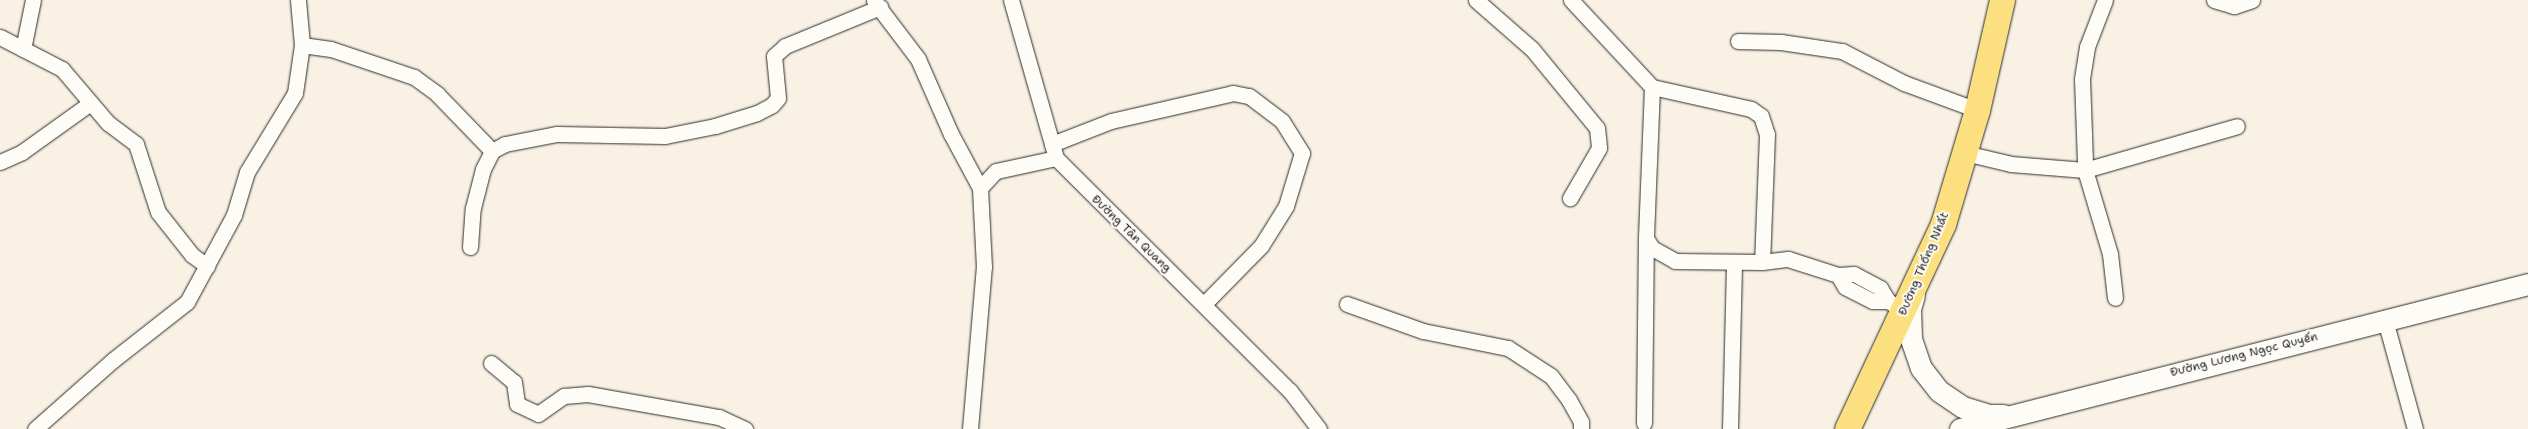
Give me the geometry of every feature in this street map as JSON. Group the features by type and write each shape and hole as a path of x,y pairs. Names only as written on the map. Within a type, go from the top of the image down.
{"highway":[{"name":"Đường Thống Nhất","path":"1995,0 1995,34"},
{"name":"Đường Thống Nhất","path":"1847,429 1896,306 1919,281 1943,224 1965,154 2002,0"}],"main road":[{"path":"1919,281 1910,309 1911,339 1921,368 1939,391 1962,407 1990,415 2018,415"},
{"name":"Đường Lương Ngọc Quyến","path":"1960,429 2528,284"}],"street":[{"path":"24,49 33,0"},
{"path":"35,429 113,360 179,310 207,266 234,215 247,172 295,93 302,45 298,0"},
{"name":"Đường Tân Quang","path":"1012,0 1054,151 1290,391 1319,429"},
{"path":"1476,0 1532,49 1597,128 1599,148 1570,198"},
{"path":"1571,0 1652,87 1751,110 1761,116 1767,134 1762,262"},
{"path":"2105,0 2087,47 2082,79 2086,170 2110,254 2115,298"},
{"path":"2214,0 2234,6 2252,0"},
{"path":"470,247 474,208 483,169 492,151 525,138 557,134 665,136 715,126 756,113 772,105 778,98 774,56 780,51 877,4 918,59 951,134 980,188 984,267 970,429"},
{"path":"0,37 62,69 89,104 108,124 136,144 158,212 192,255 207,266"},
{"path":"1738,41 1781,42 1842,51 1904,83 1976,110"},
{"path":"302,45 331,49 414,77 437,94 492,151"},
{"path":"1644,423 1646,238 1652,87"},
{"path":"980,188 996,171 1054,151 1111,121 1233,92 1249,96 1282,121 1302,154 1286,206 1261,246 1204,304"},
{"path":"0,162 22,152 89,104"},
{"path":"1965,154 2011,164 2086,170 2237,126"},
{"path":"1646,238 1652,248 1675,261 1734,263 1788,259 1838,275 1845,286 1872,301 1896,306"},
{"path":"1730,429 1734,263"},
{"path":"1347,304 1423,331 1508,348 1551,376 1569,400 1581,422 1581,429"},
{"path":"2385,320 2415,429"},
{"path":"491,363 514,382 517,404 538,414 564,396 588,394 719,417 745,429"}]}
